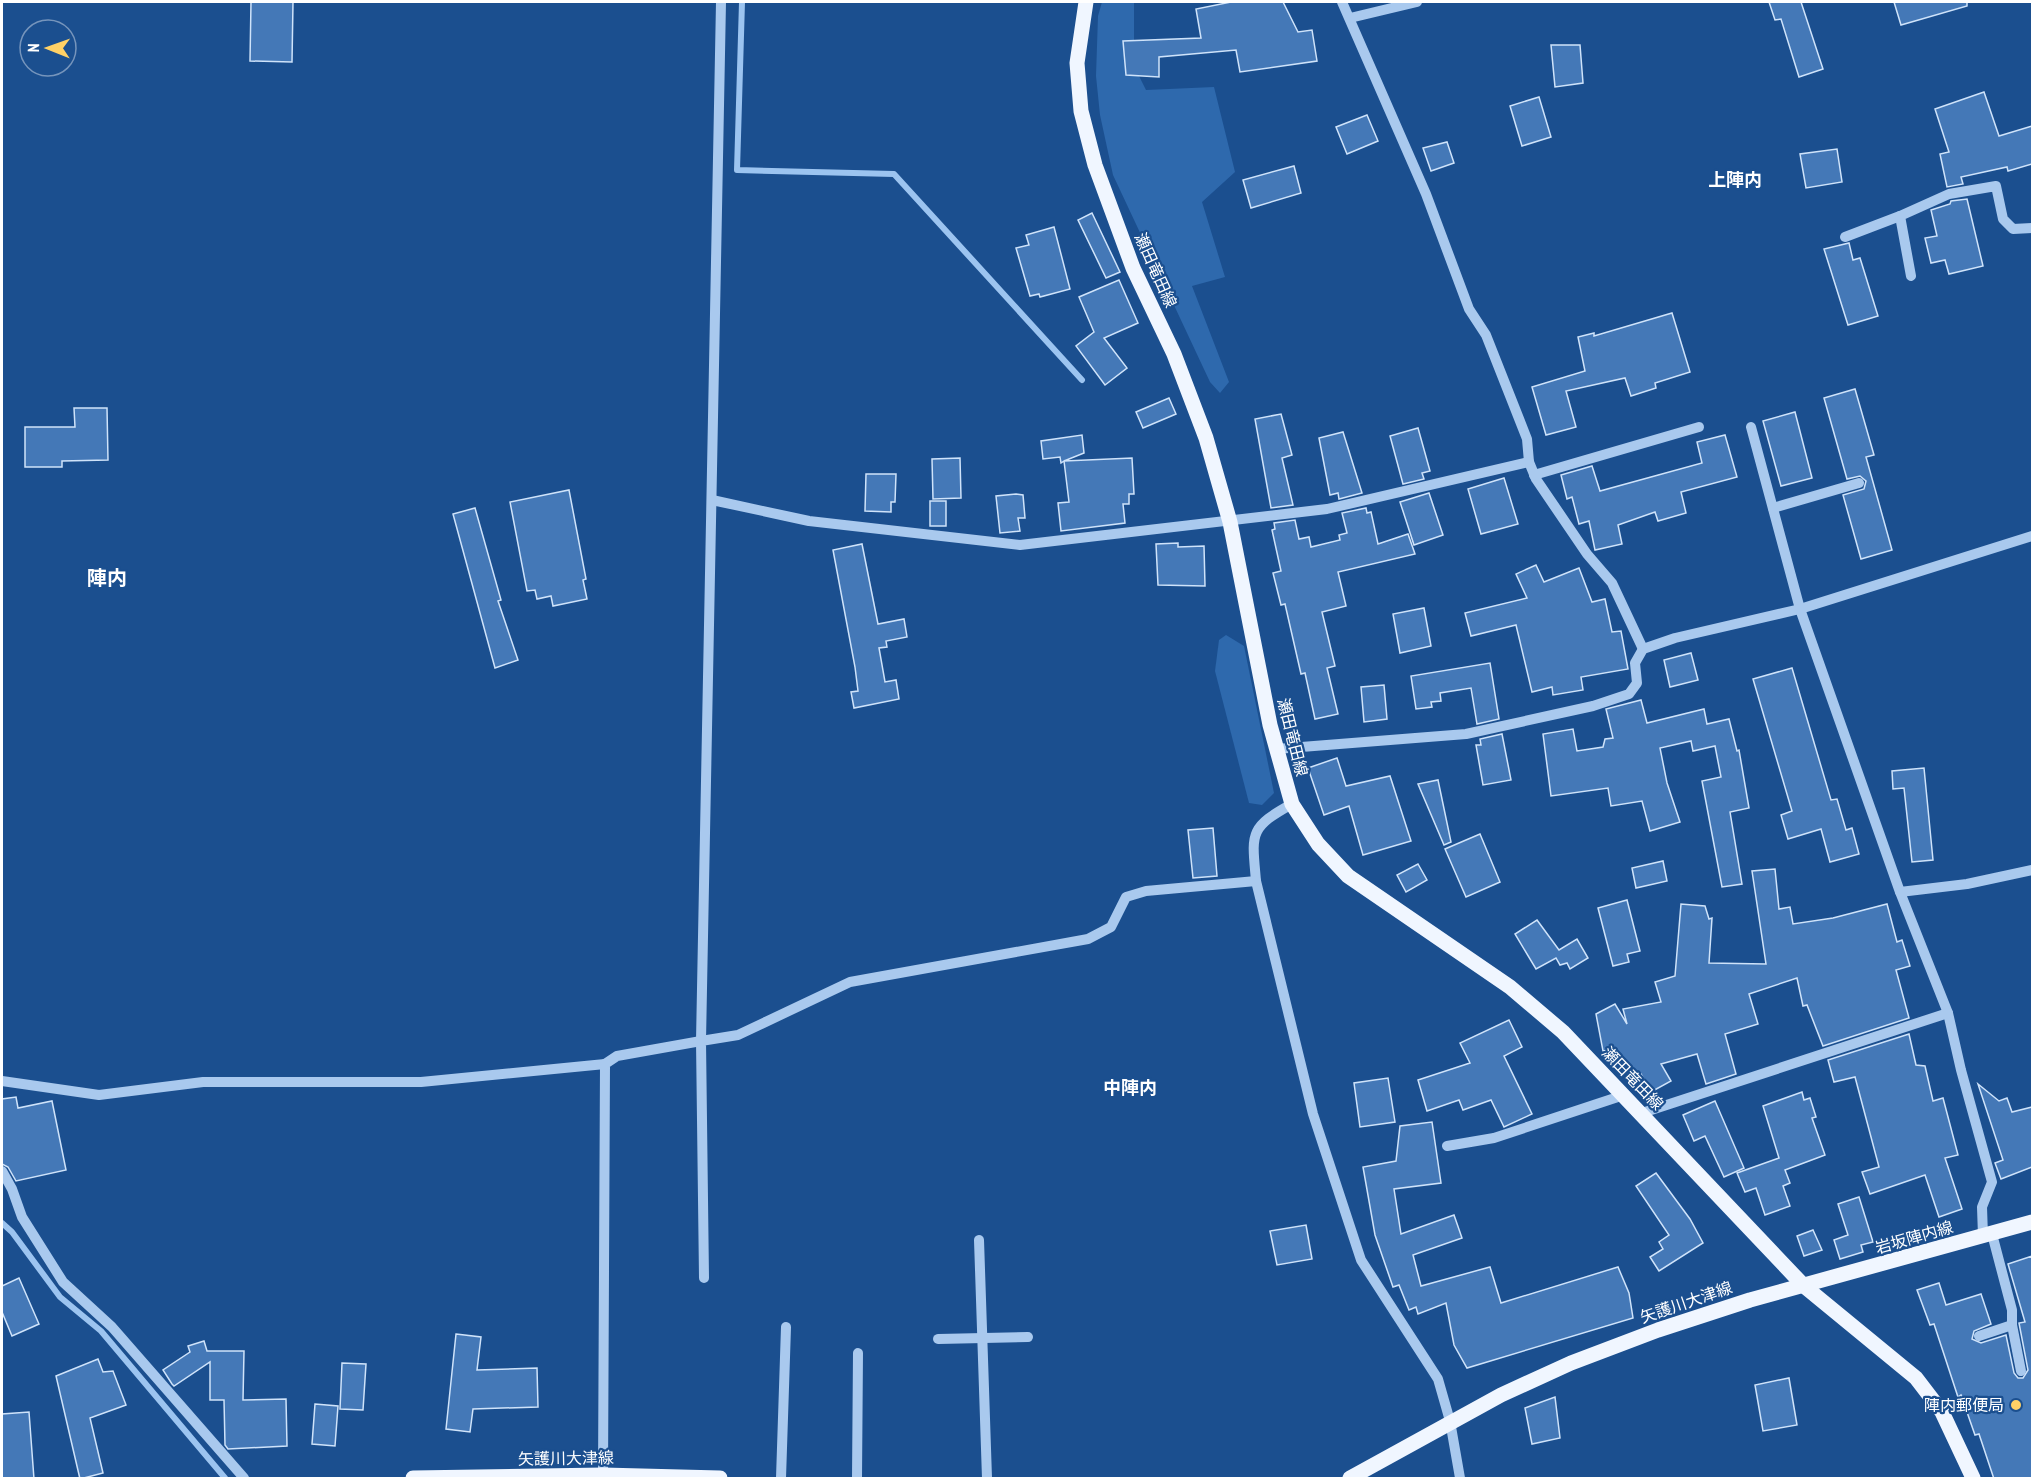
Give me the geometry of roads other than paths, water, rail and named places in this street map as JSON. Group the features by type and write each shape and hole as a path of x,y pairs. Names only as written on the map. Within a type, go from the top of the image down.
{"main road":[{"name":"瀬田竜田線","path":"1086,2 1077,63 1081,111 1095,165 1133,268 1174,354 1206,438 1230,522 1276,749 1292,804 1318,844 1348,876 1510,987 1563,1032 1804,1286"},
{"name":"岩坂陣内線","path":"1804,1286 2032,1222"},
{"name":"矢護川大津線","path":"1350,1479 1450,1421 1571,1363 1739,1303 1804,1286"},
{"path":"1804,1286 1916,1378 1942,1412 1973,1479"},
{"name":"矢護川大津線","path":"412,1479 603,1477 720,1479"}],"street":[{"path":"704,1278 701,1041 721,2"},
{"path":"1342,2 1426,194 1469,309 1486,334 1527,439 1529,462 1534,475 1587,554 1612,584 1643,649"},
{"path":"1350,18 1417,2"},
{"path":"1845,237 1949,194 1996,186 2003,219 2013,229 2032,228"},
{"path":"1900,216 1911,276"},
{"path":"1534,475 1699,427"},
{"path":"1751,427 1800,609 1900,892 1948,1013 1992,1182 1982,1207 1988,1235 2012,1310 2012,1325 2021,1371"},
{"path":"712,500 808,521 1010,544 1230,522 1328,509 1529,462"},
{"path":"1773,508 1859,483"},
{"path":"1276,749 1466,734 1593,706 1629,694 1637,683 1635,663 1643,649 1675,638 1800,609 2032,536"},
{"path":"1292,804 1263,819 1253,839 1256,881 1313,1114 1361,1260 1438,1379 1450,1421 1460,1479"},
{"path":"1900,892 1967,884 2032,870"},
{"path":"2,1080 99,1095 203,1082 421,1082 605,1064 617,1056 738,1035 850,982 1088,939 1111,927 1126,897 1146,891 1256,881"},
{"path":"1642,1113 1948,1013"},
{"path":"603,1477 605,1064"},
{"path":"1447,1146 1494,1138 1624,1095"},
{"path":"2,1171 12,1189 22,1217 63,1282 112,1327 244,1479"},
{"path":"980,1240 987,1479"},
{"path":"1979,1336 2012,1325"},
{"path":"781,1479 786,1327"},
{"path":"938,1339 983,1336 1028,1337"},
{"path":"857,1479 858,1353"}],"waterway":[{"path":"742,2 737,170 894,174 1082,380"},
{"path":"2,1223 12,1232 60,1297 101,1331 225,1478"}],"place":[{"name":"陣内郵便局","path":"2016,1405"}],"district":[{"name":"上陣内","path":"1735,180"},
{"name":"陣内","path":"107,578"},
{"name":"中陣内","path":"1130,1088"}]}
